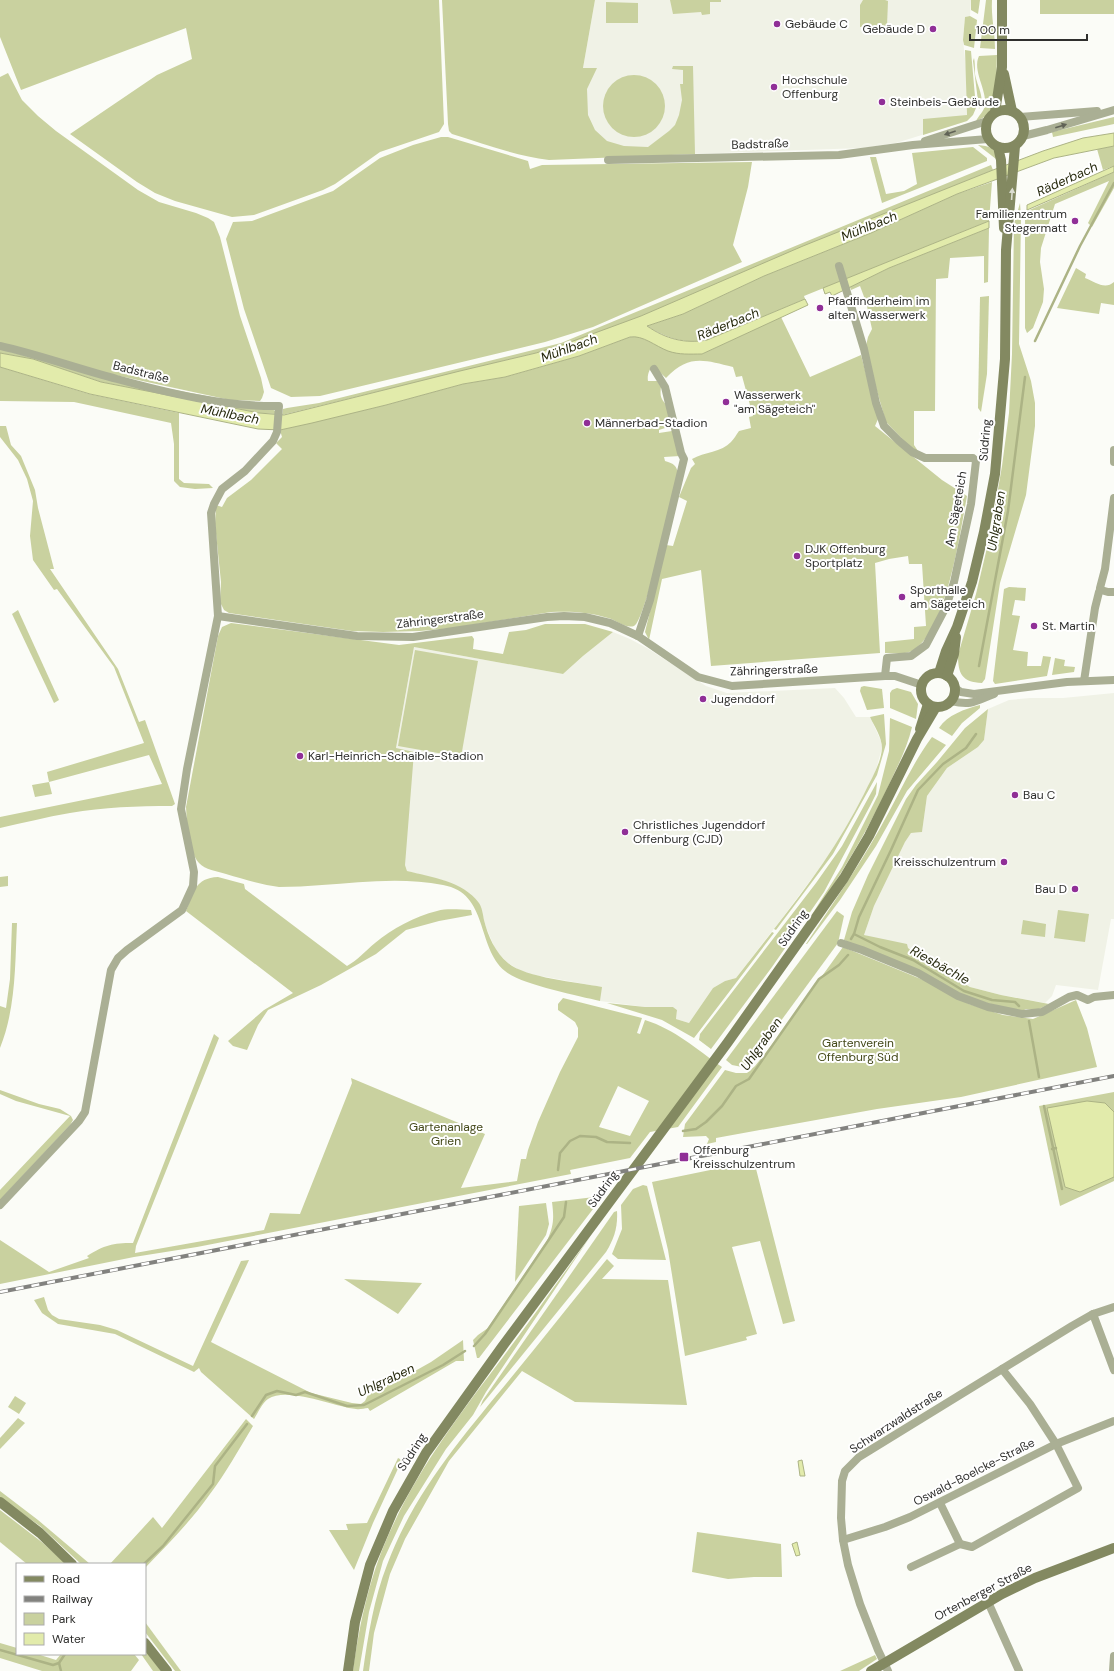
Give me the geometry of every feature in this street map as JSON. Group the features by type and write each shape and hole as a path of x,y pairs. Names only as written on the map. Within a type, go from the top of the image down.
{"street":[{"path":"1002,0 1002,67 995,112 987,121 986,133 988,139 998,147 1015,151 1023,136 1024,129 1016,114 1002,67"},
{"path":"995,112 1003,110 1016,114 1114,110"},
{"path":"1023,136 1114,110"},
{"name":"Badstraße","path":"913,145 987,121"},
{"name":"Badstraße","path":"608,160 839,155 913,145 988,139"},
{"name":"Südring","path":"943,674 954,654 957,627 972,582 995,474 1005,359 1006,250 998,147"},
{"name":"Südring","path":"1006,250 1015,151"},
{"name":"Am Sägeteich","path":"839,266 864,349 876,403 884,426 912,452 925,458 973,458 976,461 971,504 954,582 946,607 926,645 911,656 887,658 885,676"},
{"name":"Badstraße","path":"0,346 22,351 118,380 209,400 262,406 278,410 277,432 273,441 245,471 222,489 211,513 218,616"},
{"path":"638,636 650,600 684,459 681,453 665,387 654,369"},
{"path":"1114,450 1114,462"},
{"path":"1084,681 1094,608 1100,590 1104,568 1114,498"},
{"path":"1100,590 1114,592"},
{"path":"0,1205 79,1121 84,1112 111,970 118,958 182,910 193,886 194,872 181,809 187,769 218,616"},
{"name":"Zähringerstraße","path":"218,616 357,636 413,637 548,617 585,617 610,623 638,636 698,677 732,686 885,676 895,676 922,685"},
{"path":"943,674 954,683 955,694 952,701 945,706 932,706 922,696 922,685 929,675 943,674"},
{"path":"955,688 962,692 974,694 989,691 1001,692 1084,681 1114,680"},
{"path":"952,701 963,704 971,704 1001,692"},
{"name":"Südring","path":"348,1671 355,1622 370,1564 393,1511 426,1453 728,1042 844,878 869,836 932,706"},
{"path":"841,943 918,972 958,996 994,1009 1022,1014 1042,1012 1069,997 1077,995 1088,1000 1094,997 1114,995"},
{"name":"Schwarzwaldstraße","path":"886,1667 860,1604 843,1540 841,1518 842,1482 845,1471 865,1453 1002,1369 1093,1314 1114,1307"},
{"path":"1093,1314 1114,1370"},
{"path":"911,1568 960,1544 972,1547 1078,1488 1056,1444 1030,1404 1002,1369"},
{"name":"Oswald-Boelcke-Straße","path":"843,1540 885,1527 940,1503 1056,1444 1114,1421"},
{"path":"0,1502 40,1533 71,1563"},
{"path":"940,1503 960,1544"},
{"name":"Ortenberger Straße","path":"871,1671 886,1667 988,1602 1035,1578 1114,1548"},
{"path":"988,1602 1019,1671"},
{"path":"146,1644 167,1671"},
{"path":"1113,1671 1114,1656"}],"shaded area":[{"name":"Hochschule Offenburg","path":"595,0 971,0 970,16 965,17 963,40 966,68 967,121 896,143 863,148 603,157 585,124 583,68"},
{"name":"Christliches Jugenddorf Offenburg (CJD)","path":"613,632 647,648 706,686 727,693 835,688 844,698 856,717 870,717 881,741 882,748 875,773 856,811 830,854 736,978 725,981 713,988 689,1023 676,1019 677,1010 673,1007 645,1007 600,1001 601,987 524,973 508,963 496,951 486,927 479,903 464,890 445,881 407,871 405,865 396,749 414,647 563,674"},
{"name":"Kreisschulzentrum","path":"1114,693 1114,919 1111,919 1098,990 1056,985 1052,996 1045,1003 1001,995 970,987 923,960 907,948 864,935 874,906 905,842 911,833 922,832 927,796 947,768 978,747 984,740 988,709 1009,700 1030,698 1063,698"}],"green space":[{"path":"0,0 439,0 444,124 439,132 380,152 335,184 323,190 254,215 232,217 175,201 155,193 137,182 70,134 157,75 192,59 186,28 21,90 0,37"},
{"path":"442,0 595,0 583,68 597,68 587,89 588,115 595,130 607,141 624,146 648,147 675,125 679,115 682,100 680,84 683,84 683,70 672,69 673,66 693,66 695,154 549,160 512,153 452,134 449,131 448,124"},
{"path":"670,0 721,0 721,2 710,2 710,14 702,15 701,12 673,14"},
{"path":"863,0 888,1 887,26 860,27 860,5"},
{"path":"971,0 980,0 978,14 971,10"},
{"path":"986,0 992,0 995,49 980,48"},
{"path":"1040,0 1114,0 1114,14 1040,14"},
{"path":"606,2 638,3 638,23 606,23"},
{"path":"970,16 977,20 974,48 964,45 963,40 965,17"},
{"path":"965,50 971,51 976,108 973,115 967,121 923,135 923,119 967,115"},
{"path":"997,55 997,83 994,104 988,114 976,121 985,105 984,93 978,74 977,62 979,56"},
{"path":"974,58 975,74 982,101 979,109 973,61"},
{"path":"8,73 22,100 56,131 138,190 159,202 196,213 214,222 220,237 240,316 261,378 264,392 260,401 230,400 101,372 0,343 0,77"},
{"path":"634,75 646,78 656,84 662,94 665,106 662,118 656,128 646,134 634,137 622,134 612,128 606,118 603,106 606,94 612,84 622,78"},
{"path":"1114,117 1114,124 1053,137 1052,132"},
{"path":"441,137 448,137 528,161 530,169 542,165 752,162 748,187 733,245 742,262 593,327 545,342 320,396 291,397 271,388 244,309 226,239 233,222 252,221 333,191 380,158 413,145"},
{"path":"978,145 993,149 998,158 996,159"},
{"path":"1114,146 1114,166 1103,170 1097,149"},
{"path":"973,147 987,158 987,161 882,203 870,157 876,157 886,194 904,191 917,184 912,153"},
{"path":"991,165 993,170 827,237 638,317 570,342 536,353 282,415 283,409 319,403 561,343"},
{"path":"1114,172 1114,188 1092,227 1088,223 1109,181 1055,204 1041,248 1040,262 1044,289 1043,302 1033,328 1027,333 1025,328 1025,212"},
{"path":"992,182 989,221 804,296 805,299 707,340 691,341 676,339 647,326 683,314 764,276 871,233 957,194"},
{"path":"1020,203 1019,344 1031,381 1035,403 1035,426 1026,495 1000,583 985,679 982,683 970,681 962,676 959,667 958,655 976,594 990,535 1002,466 1009,413 1012,354 1014,224"},
{"path":"989,228 988,282 984,283 984,256 950,258 948,278 936,279 935,411 914,411 914,445 918,451 912,449 886,422 865,350 868,337 872,329 866,302 860,286 851,290 850,287 889,268"},
{"path":"1076,268 1086,274 1085,278 1100,284 1107,285 1114,282 1114,305 1101,303 1099,314 1057,308"},
{"path":"989,296 987,374 981,412 978,408 980,297"},
{"path":"781,317 810,377 861,355 878,419 875,426 942,480 967,496 956,555 944,601 936,621 926,638 912,651 885,653 885,642 914,639 914,627 926,626 922,564 909,564 908,556 875,563 880,653 711,666 701,570 662,579 649,640 645,632 666,545 673,546 687,501 679,497 691,468 695,464 692,459 723,448 731,442 739,431 751,428 749,417 753,416 742,376 736,377 733,367 705,361 690,362 682,365 666,378 653,366 650,369 648,381 657,381 661,387 661,397 670,414 671,423 668,427 659,430 659,433 672,431 680,456 664,457 665,461 676,467 678,475 645,604 639,619 634,626 631,627 621,624 611,619 594,614 580,612 551,612 452,628 420,631 352,631 229,613 224,610 220,602 221,582 215,524 216,505 222,507 227,498 251,480 282,449 276,443 282,437 280,430 386,405 463,384 505,377 579,356 630,337 638,336 669,351 702,354"},
{"path":"0,349 84,372 272,409 276,414 259,413 101,382 33,359 0,353"},
{"path":"0,367 89,394 179,413 179,479 184,483 209,484 213,488 195,489 180,487 174,481 174,444 171,423 74,402 0,401"},
{"path":"0,426 6,426 11,445 21,456 35,490 38,508 54,569 50,569 118,669 139,722 145,720 175,804 172,806 95,809 52,816 0,828 0,817 162,784 149,755 49,782 47,772 144,743 114,667 57,589 54,590 33,560 30,536 33,501 27,479 18,460 0,437"},
{"path":"1009,587 1026,588 1025,601 1015,600 1012,615 1020,616 1013,650 1028,652 1027,666 1041,666 1043,656 1051,657 1047,676 995,684 993,681 1004,589"},
{"path":"18,610 59,700 54,703 12,614"},
{"name":"Karl-Heinrich-Schaible-Stadion","path":"231,623 399,645 472,636 474,639 473,649 503,654 509,632 526,630 545,624 585,624 613,632 563,674 414,647 396,748 414,752 405,865 407,871 446,881 456,885 472,896 481,907 490,938 499,954 508,963 516,968 539,976 602,987 600,1001 535,985 512,976 505,971 496,961 490,949 475,909 468,898 458,890 443,885 413,881 279,887 211,870 199,863 195,858 190,844 186,807 218,636 222,627"},
{"path":"415,650 478,661 461,757 398,746"},
{"path":"1055,658 1065,660 1064,666 1075,667 1074,672 1052,675"},
{"path":"864,686 882,689 884,708 867,710 860,691 861,687"},
{"path":"897,688 911,692 918,704 916,719 890,708 890,693 892,690"},
{"path":"980,705 980,708 962,723 952,736 939,728 942,723 952,716"},
{"path":"988,709 984,740 978,747 947,768 927,796 922,832 911,833 905,842 874,906 864,935 907,944 908,948 923,960 970,987 1001,995 1049,1004 1037,1010 1013,1010 969,998 844,940 852,912 868,875 906,799 916,785 965,728"},
{"path":"884,714 886,744 877,775 833,854 776,930 774,929 823,863 855,812 878,766 882,748 879,736 870,717"},
{"path":"890,718 912,727 901,759 877,810 855,850 831,889 792,946 842,867 878,795 889,751"},
{"path":"932,737 946,745 907,791 876,846 840,900 806,944 862,859 886,818 917,759"},
{"path":"49,782 52,794 35,797 32,785"},
{"path":"877,782 876,794 824,892 772,967 711,1049 699,1040 700,1034 816,883 842,846"},
{"path":"8,876 8,886 0,887 0,877"},
{"path":"218,877 244,884 245,889 347,966 389,933 420,916 450,909 471,910 472,915 439,921 406,930 376,954 321,985 268,1010 258,1025 247,1050 233,1046 228,1041 264,1010 293,993 186,911 196,887 204,880"},
{"path":"1058,910 1089,914 1085,942 1054,938"},
{"path":"837,911 844,916 838,943 747,1065 742,1067 732,1065 726,1060"},
{"path":"1023,920 1046,924 1045,937 1021,934"},
{"path":"12,923 17,923 14,986 9,1018 0,1048 0,1006 6,1008 10,979"},
{"path":"772,932 774,933 694,1038 662,1020 607,1003 645,1007 673,1007 677,1010 676,1019 689,1023 713,988 725,981 736,978"},
{"name":"Gartenverein Offenburg Süd","path":"843,947 933,984 969,1004 1003,1015 1033,1019 1076,1000 1087,1028 1097,1067 961,1097 877,1109 716,1138 716,1142 707,1144 709,1139 706,1136 683,1137 685,1124 725,1070 736,1073 747,1073 755,1066 778,1037"},
{"name":"Gartenanlage Grien","path":"563,998 642,1018 637,1033 640,1034 645,1020 656,1024 676,1034 722,1067 678,1127 650,1132 630,1158 570,1170 571,1174 0,1284 0,1240 49,1272 89,1258 87,1256 104,1247 119,1243 133,1243 214,1034 219,1038 136,1246 135,1253 264,1230 270,1213 300,1214 352,1083 351,1078 485,1134 461,1188 517,1181 521,1159 526,1159 538,1122 560,1072 578,1037 578,1028 575,1022 558,1010 558,1004","holes":["618,1086 649,1101 630,1136 599,1127"]},
{"path":"0,1090 39,1104 60,1109 71,1116 73,1120 0,1200 0,1190 70,1116 16,1101 0,1094"},
{"path":"1114,1092 1114,1181 1060,1206 1039,1106"},
{"path":"754,1161 795,1321 783,1324 760,1241 732,1247 757,1334 746,1337 747,1340 685,1356 668,1250 652,1182"},
{"path":"643,1185 647,1186 666,1260 618,1259 612,1254 622,1229 621,1205 633,1189"},
{"path":"603,1196 479,1358 477,1358 473,1340 488,1328 547,1241 553,1222 552,1202"},
{"path":"546,1203 549,1224 546,1235 515,1282 519,1206"},
{"path":"617,1211 615,1233 606,1252 480,1407 483,1400 614,1212"},
{"path":"590,1237 486,1392 473,1415 446,1449 404,1516 383,1561 369,1612 359,1671 353,1671 363,1614 379,1559 394,1523 417,1479 444,1437"},
{"path":"607,1259 614,1266 602,1279 668,1280 687,1405 575,1402 522,1371 449,1461 405,1539 390,1574 374,1633 369,1671 363,1671 369,1631 382,1578 398,1539 425,1490 457,1444"},
{"path":"249,1260 211,1342 311,1393 361,1404 365,1401 369,1393 399,1380 431,1362 463,1340 464,1361 456,1361 370,1411 368,1408 356,1409 311,1398 287,1395 268,1399 254,1419 201,1372 199,1368 194,1372 115,1334 58,1324 42,1313 34,1300 44,1297 48,1310 52,1315 59,1319 100,1325 117,1330 193,1366 241,1261"},
{"path":"344,1279 422,1283 398,1314"},
{"path":"15,1396 26,1403 19,1414 8,1407"},
{"path":"18,1418 25,1423 0,1449 0,1438"},
{"path":"246,1419 253,1426 232,1461 203,1504 171,1541 146,1567 146,1563 111,1563 153,1517 162,1528"},
{"path":"398,1458 402,1460 373,1523 354,1570 329,1530 348,1530 346,1524 367,1523"},
{"path":"0,1491 38,1520 89,1563 80,1563 40,1526 0,1498"},
{"path":"0,1510 43,1543 65,1563 26,1563 0,1542"},
{"path":"697,1532 781,1544 782,1577 728,1579 692,1572"},
{"path":"146,1623 181,1671 175,1671 146,1633"},
{"path":"0,1643 16,1648 16,1655 40,1655 56,1660 60,1655 135,1655 139,1660 131,1671 42,1671 0,1658"},
{"path":"146,1651 161,1671 153,1671 142,1655 146,1655"},
{"path":"875,1655 877,1659 859,1671 840,1671"}],"water":[{"name":"Mühlbach","path":"1114,133 1114,146 1054,158 957,194 871,233 764,276 683,314 647,326 661,334 683,341 707,340 805,299 808,305 702,354 676,353 663,349 644,339 630,337 579,356 505,377 463,384 386,405 280,430 258,429 90,394 0,367 0,353 33,359 101,382 259,413 284,415 536,353 565,344 641,316 803,246 993,170 1083,138"},
{"path":"1114,166 1114,172 1027,210 1027,205"},
{"path":"989,221 989,228 889,268 832,296 830,292 825,294 823,288"},
{"path":"1087,1101 1105,1103 1114,1112 1114,1177 1080,1192 1065,1187 1047,1108"},
{"path":"802,1460 805,1476 800,1476 798,1461"},
{"path":"797,1542 800,1555 796,1556 792,1544"}],"waterway":[{"name":"Uhlgraben","path":"1035,341 1080,246 1114,183"},
{"name":"Uhlgraben","path":"979,666 1008,511 1025,377"},
{"name":"Uhlgraben","path":"851,939 859,917 918,790 943,764 966,748 976,734"},
{"name":"Riesbächle","path":"854,934 880,947 913,960 964,991 992,1000 1015,1002 1019,1006"},
{"name":"Uhlgraben","path":"683,1131 696,1129 706,1122 722,1106 736,1086 749,1079 819,979 839,965 848,955"},
{"name":"Riesbächle","path":"1029,1021 1039,1077"},
{"name":"Riesbächle","path":"1044,1106 1062,1189"},
{"name":"Uhlgraben","path":"558,1170 560,1153 570,1141 580,1136 596,1137 607,1142 630,1143"},
{"name":"Riesbächle","path":"1052,1149 1056,1148"},
{"name":"Uhlgraben","path":"474,1346 485,1334 564,1217 566,1202"},
{"name":"Uhlgraben","path":"252,1416 266,1395 277,1391 296,1395 305,1392 347,1406 364,1405 443,1365 465,1351"},
{"name":"Uhlgraben","path":"145,1563 163,1546 213,1484 215,1466 247,1424"},
{"name":"Uhlgraben","path":"0,1650 16,1655"},
{"name":"Uhlgraben","path":"18,1655 53,1665 59,1663 64,1655"},
{"path":"59,1663 61,1671"}],"railway":[{"path":"0,1292 1114,1076"}],"place":[{"name":"Gebäude C","path":"777,24"},
{"name":"Gebäude D","path":"933,29"},
{"name":"Hochschule Offenburg","path":"774,87"},
{"name":"Steinbeis-Gebäude","path":"882,102"},
{"name":"Familienzentrum Stegermatt","path":"1075,221"},
{"name":"Pfadfinderheim im alten Wasserwerk","path":"820,308"},
{"name":"Wasserwerk \"am Sägeteich\"","path":"726,402"},
{"name":"Männerbad-Stadion","path":"587,423"},
{"name":"DJK Offenburg Sportplatz","path":"797,556"},
{"name":"Sporthalle am Sägeteich","path":"902,597"},
{"name":"St. Martin","path":"1034,626"},
{"name":"Jugenddorf","path":"703,699"},
{"name":"Karl-Heinrich-Schaible-Stadion","path":"300,756"},
{"name":"Bau C","path":"1015,795"},
{"name":"Christliches Jugenddorf Offenburg (CJD)","path":"625,832"},
{"name":"Kreisschulzentrum","path":"1004,862"},
{"name":"Bau D","path":"1075,889"},
{"name":"Offenburg Kreisschulzentrum","path":"684,1157"}],"water label":[{"name":"Räderbach","path":"1067,179"},
{"name":"Räderbach","path":"728,324"}]}
